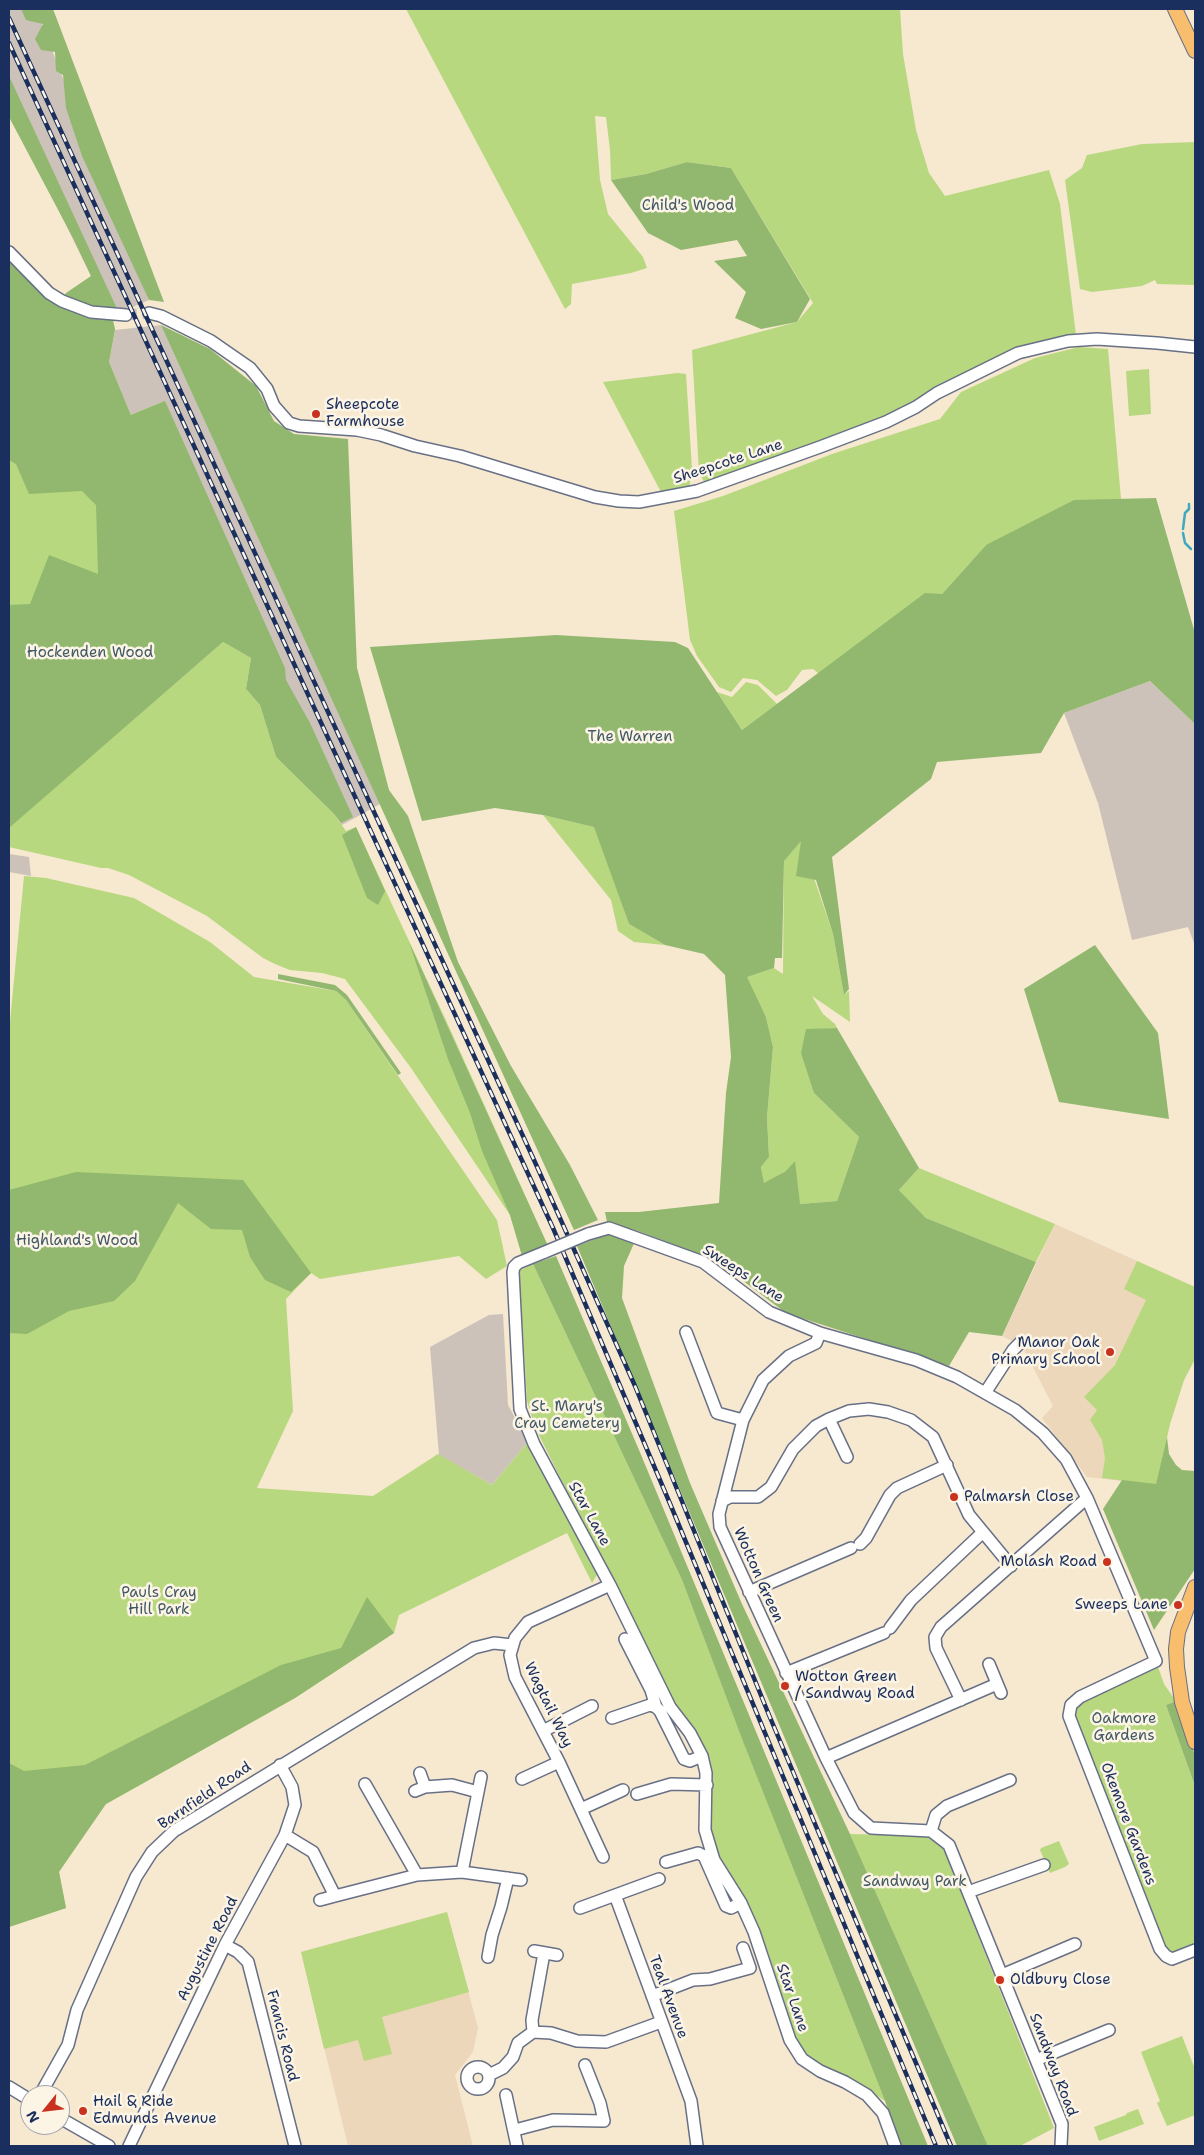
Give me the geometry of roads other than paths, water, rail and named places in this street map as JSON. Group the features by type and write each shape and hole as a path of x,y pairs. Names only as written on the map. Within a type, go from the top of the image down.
{"main road":[{"path":"1174,9 1195,51"},
{"path":"1194,1736 1182,1702 1176,1667 1178,1632 1195,1587"}],"street":[{"path":"9,252 49,293 62,301 91,312 126,315"},
{"name":"Sheepcote Lane","path":"149,313 161,316 211,341 250,368 267,389 277,410 289,423 299,426 357,430 381,435 415,446 460,456 595,497 639,502 697,491 886,422 1018,352 1068,341 1097,339 1195,347"},
{"name":"Sweeps Lane","path":"514,1267 588,1234 609,1228 703,1262 769,1312 820,1333 916,1360 957,1378 1015,1410 1043,1433 1066,1459 1087,1498 1156,1661"},
{"name":"Star Lane","path":"514,1267 520,1409 534,1444 610,1585 670,1707 690,1733 702,1756 707,1786 706,1830 714,1860 741,1903 754,1932 790,2040 802,2059 820,2072 845,2082 867,2095 883,2113 896,2146"},
{"path":"686,1332 717,1413 743,1420"},
{"name":"Wotton Green","path":"820,1333 816,1343 790,1356 762,1380 743,1420 719,1514 720,1527 826,1758"},
{"path":"985,1393 1013,1350 1021,1342"},
{"path":"722,1501 730,1497 758,1496 771,1487 793,1449 816,1426 829,1419 849,1411 869,1409 888,1412 911,1420 933,1437 969,1514 982,1533 1011,1566"},
{"path":"829,1419 847,1457"},
{"path":"749,1592 855,1546 866,1538 890,1495 897,1488 947,1466"},
{"path":"961,1700 936,1648 935,1637 941,1628 1087,1498"},
{"path":"786,1673 887,1630 911,1600 982,1533"},
{"path":"512,1645 520,1629 532,1619 610,1585"},
{"path":"625,1639 651,1690 656,1707"},
{"name":"Barnfield Road","path":"46,2085 68,2045 77,2010 136,1877 152,1852 174,1830 474,1648 494,1643 512,1645"},
{"name":"Wagtail Way","path":"512,1645 510,1655 515,1677 559,1762 603,1857"},
{"path":"1156,1661 1176,1667"},
{"name":"Okemore Gardens","path":"1156,1661 1080,1697 1071,1705 1070,1716 1160,1949 1166,1956 1172,1958 1195,1950"},
{"path":"988,1664 999,1689 961,1700 826,1758 854,1813 871,1828 931,1831 936,1815 947,1806 1010,1780"},
{"path":"612,1718 650,1705 656,1707 660,1710 684,1759 690,1761 702,1756"},
{"path":"543,1731 592,1706"},
{"path":"522,1779 559,1762"},
{"name":"Augustine Road","path":"129,2146 225,1945 285,1835 295,1805 292,1787 280,1765"},
{"path":"420,1773 420,1789 452,1785 478,1792"},
{"path":"462,1872 481,1777"},
{"path":"637,1794 671,1784 707,1786"},
{"path":"581,1808 623,1790"},
{"path":"365,1791 418,1875"},
{"name":"Sandway Road","path":"931,1831 949,1845 1062,2124 1061,2146"},
{"path":"285,1835 313,1852 335,1896"},
{"path":"666,1862 698,1853 704,1856 726,1906 731,1908 741,1903"},
{"path":"968,1892 1044,1865"},
{"path":"320,1900 418,1875 462,1872 521,1880"},
{"path":"488,1958 492,1935 502,1908 508,1878"},
{"path":"580,1908 659,1879"},
{"name":"Teal Avenue","path":"615,1895 691,2101 697,2146"},
{"path":"1002,1975 1075,1944"},
{"name":"Francis Road","path":"225,1945 238,1952 248,1962 295,2146"},
{"path":"652,1996 693,1980 710,1979 750,1968 743,1948"},
{"path":"533,2032 532,2020 539,1952 556,1955"},
{"path":"489,2075 503,2068 513,2057 518,2043 533,2032 551,2033 577,2042 606,2042 661,2022"},
{"path":"1036,2060 1109,2030"},
{"path":"515,2130 553,2120 604,2121 600,2103 585,2065"},
{"path":"9,2087 20,2094"},
{"path":"506,2095 517,2146"},
{"path":"70,2124 109,2146"}],"waterway":[{"path":"1183,529 1185,513 1189,509 1189,504"},
{"path":"1183,533 1185,543 1191,549"}],"tunnel":[{"path":"126,315 149,313"}],"railway":[{"path":"9,18 534,1160 635,1386 769,1715 951,2146"},
{"path":"9,43 553,1228 671,1506 936,2146"}],"place":[{"name":"Sheepcote Farmhouse","path":"316,414"},
{"name":"Manor Oak Primary School","path":"1110,1352"},
{"name":"Palmarsh Close","path":"954,1497"},
{"name":"Molash Road","path":"1107,1562"},
{"name":"Sweeps Lane","path":"1178,1605"},
{"name":"Wotton Green / Sandway Road","path":"785,1686"},
{"name":"Oldbury Close","path":"1000,1980"},
{"name":"Hail & Ride Edmunds Avenue","path":"83,2111"}],"park label":[{"name":"Child's Wood","path":"688,206"},
{"name":"Hockenden Wood","path":"90,653"},
{"name":"The Warren","path":"630,737"},
{"name":"Highland's Wood","path":"77,1241"},
{"name":"St. Mary's Cray Cemetery","path":"567,1416"},
{"name":"Pauls Cray Hill Park","path":"159,1602"},
{"name":"Oakmore Gardens","path":"1124,1728"},
{"name":"Sandway Park","path":"915,1882"}]}
